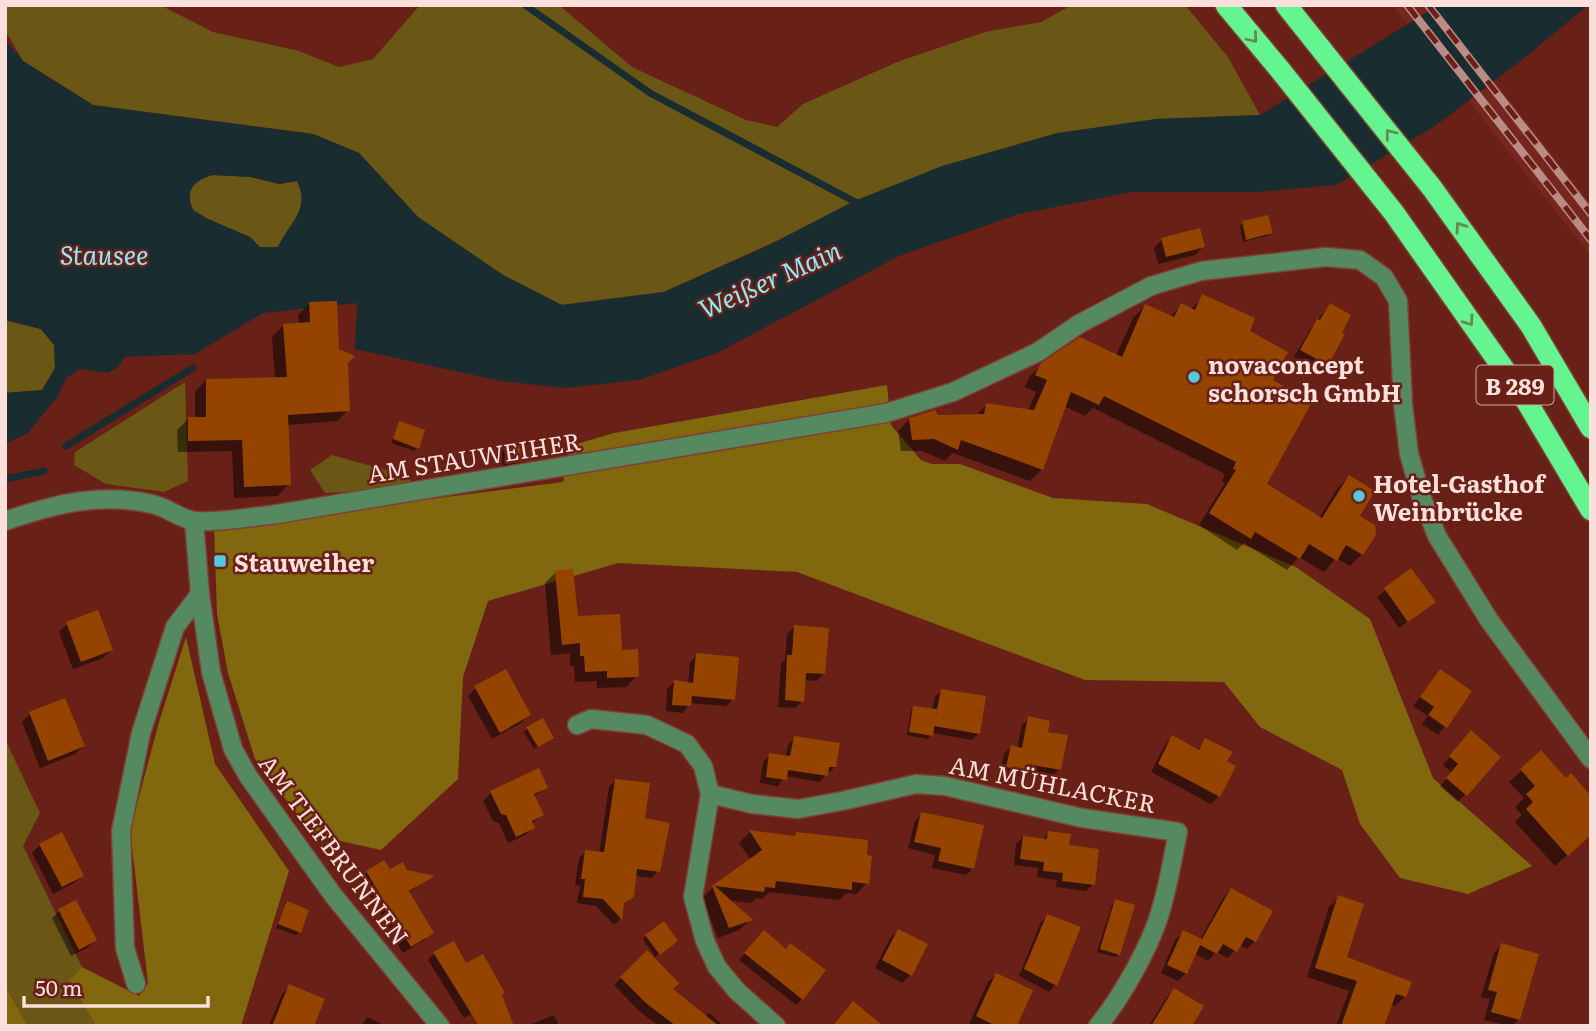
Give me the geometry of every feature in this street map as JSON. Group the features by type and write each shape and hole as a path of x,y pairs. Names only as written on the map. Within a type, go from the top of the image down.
{"highway":[{"name":"B 289","path":"1226,5 1394,213 1527,402 1591,510"},
{"name":"B 289","path":"1286,5 1432,188 1531,326 1591,428"}],"street":[{"name":"AM STAUWEIHER","path":"5,521 45,507 122,497 156,505 194,522 271,515 886,413 953,392 1038,352 1079,324 1151,286 1200,271 1326,257 1360,260 1384,277 1398,301 1403,404 1409,454 1421,496 1437,536 1489,620 1591,759"},
{"name":"AM TIEFBRUNNEN","path":"194,522 200,594 211,672 233,749 248,776 333,895 440,1026"},
{"path":"136,984 125,948 121,831 141,733 175,627 200,594"},
{"path":"577,726 591,719 648,725 687,744 703,766 710,794 693,897 705,942 717,967 737,991 776,1026"},
{"name":"AM MÜHLACKER","path":"710,794 752,804 798,809 916,784 945,786 1082,818 1178,832 1162,909 1137,966 1113,1007 1098,1026"}],"shaded area":[{"path":"5,5 160,5 213,32 299,51 339,67 373,59 420,5 559,5 632,67 746,120 777,127 803,104 897,62 985,32 1041,22 1072,5 1185,5 1228,57 1260,115 1156,119 942,166 664,292 561,305 503,275 418,217 359,153 313,134 93,105 23,61 5,30"},
{"path":"1392,5 1435,5 1591,204 1591,256"},
{"path":"213,175 251,177 279,184 297,181 301,192 301,209 279,247 260,248 250,237 193,210 190,203 192,187"},
{"path":"5,320 41,329 54,345 55,368 42,390 5,393"},
{"path":"185,382 188,481 164,492 106,484 74,465 75,452"},
{"path":"887,385 891,425 921,460 932,464 960,464 1053,498 1147,504 1296,567 1370,619 1433,778 1532,866 1468,894 1400,878 1360,824 1342,770 1260,727 1224,682 1085,680 797,572 618,563 488,601 463,677 458,779 381,850 313,835 255,759 228,673 217,614 214,527 563,482 570,446 614,433"},
{"path":"332,455 407,476 412,483 384,491 325,493 310,470"},
{"path":"186,637 215,764 289,871 241,1026 96,1026 69,981 82,967 139,996 148,983 130,830 159,722"},
{"path":"5,739 40,813 23,846 82,967 69,982 96,1026 28,1026 5,986"},
{"path":"5,986 28,1026 5,1026"}],"water":[{"path":"1439,5 1588,5 1435,126 1336,185 1258,192 1132,192 1019,214 899,256 717,353 639,380 564,388 501,381 355,349 357,303 263,313 195,354 125,357 118,367 108,373 80,369 66,378 58,396 28,433 5,444 5,393 42,390 55,368 54,345 41,329 5,320 5,40 23,61 93,105 313,134 359,153 418,217 503,275 562,305 664,292 771,244 854,201 942,166 1057,133 1156,119 1260,115","holes":["213,175 251,177 279,184 297,181 301,191 297,216 278,247 260,247 250,237 193,210 190,203 190,191 201,180"]}],"building":[{"path":"1268,215 1273,233 1246,240 1242,221"},
{"path":"1200,228 1205,247 1166,257 1161,238"},
{"path":"1202,294 1255,318 1250,331 1288,352 1273,380 1312,402 1267,484 1322,518 1349,475 1375,491 1360,516 1375,525 1376,535 1363,555 1346,545 1337,561 1309,544 1300,559 1255,532 1251,539 1209,513 1236,470 1233,469 1236,462 1104,396 1099,405 1071,392 1043,470 961,440 958,450 934,439 912,440 909,418 935,410 938,415 984,414 986,403 1034,410 1047,380 1035,375 1041,363 1080,337 1122,357 1145,304 1174,317 1181,303 1195,310"},
{"path":"337,301 339,349 355,356 348,363 350,411 288,415 291,485 244,487 242,440 188,441 188,417 206,417 206,379 287,377 283,324 310,322 309,302"},
{"path":"1330,303 1351,315 1342,333 1345,334 1328,365 1300,350 1317,319 1320,320"},
{"path":"399,421 425,430 419,449 393,439"},
{"path":"525,444 528,461 506,464 504,447"},
{"path":"1411,568 1436,602 1408,622 1384,588"},
{"path":"573,569 578,616 620,614 622,650 638,649 639,677 607,678 607,671 585,672 584,656 580,656 580,643 562,645 555,571"},
{"path":"98,610 113,650 81,662 66,622"},
{"path":"794,625 829,628 825,674 806,673 804,702 785,700 787,655 792,655"},
{"path":"696,653 739,657 735,700 692,696 691,706 672,705 674,680 693,683"},
{"path":"506,669 531,715 500,733 474,686"},
{"path":"1440,669 1472,691 1447,728 1428,715 1434,707 1420,697"},
{"path":"941,689 986,696 980,734 934,726"},
{"path":"65,698 85,746 48,761 29,712"},
{"path":"913,706 937,709 933,736 909,732"},
{"path":"1028,716 1050,721 1048,732 1068,735 1061,770 1027,764 1026,771 1006,767 1011,745 1022,748"},
{"path":"543,718 554,738 538,747 526,727"},
{"path":"1471,730 1501,757 1467,796 1446,778 1458,764 1449,756"},
{"path":"1172,735 1199,750 1205,738 1233,752 1227,761 1236,766 1220,797 1158,764"},
{"path":"794,736 840,743 836,767 829,767 828,776 788,770 787,780 766,777 769,753 790,756"},
{"path":"1541,750 1566,778 1571,773 1591,796 1591,835 1568,856 1526,809 1533,802 1526,794 1535,786 1520,769"},
{"path":"539,768 548,788 534,794 544,815 532,821 535,828 516,837 506,815 501,814 490,791"},
{"path":"615,779 650,783 645,818 670,823 660,872 637,869 634,897 624,903 622,920 603,899 583,897 585,879 581,879 585,850 604,852"},
{"path":"921,812 984,825 974,869 938,861 941,848 914,842"},
{"path":"749,830 795,836 796,832 868,840 867,855 872,856 869,884 852,882 852,890 776,881 775,888 765,887 764,892 715,886 753,920 729,928 712,886 762,850"},
{"path":"1048,831 1071,834 1069,845 1099,849 1095,885 1062,881 1063,873 1043,871 1044,862 1020,859 1023,836 1047,839"},
{"path":"62,832 84,876 62,887 39,844"},
{"path":"384,860 390,869 403,862 407,870 435,876 409,891 434,933 411,947 366,871"},
{"path":"1231,888 1273,911 1256,942 1246,937 1237,952 1223,944 1217,954 1200,945 1187,974 1167,965 1183,930 1202,939"},
{"path":"1338,895 1364,904 1347,957 1412,982 1406,997 1396,994 1384,1026 1341,1026 1357,981 1315,968"},
{"path":"1115,899 1135,905 1120,955 1100,949"},
{"path":"76,900 97,940 79,950 58,909"},
{"path":"287,901 309,910 301,933 278,924"},
{"path":"1047,914 1081,927 1057,986 1024,969"},
{"path":"664,921 678,941 660,955 645,935"},
{"path":"898,929 928,944 912,976 882,960"},
{"path":"764,930 786,949 790,943 826,970 803,1000 744,953"},
{"path":"454,941 466,963 483,954 505,993 502,995 514,1026 479,1026 433,952"},
{"path":"1501,943 1539,954 1520,1020 1491,1012 1497,992 1488,990"},
{"path":"647,950 679,983 673,989 719,1026 676,1026 647,1004 620,977"},
{"path":"996,973 1033,990 1017,1026 996,1026 976,1016"},
{"path":"289,984 325,999 314,1026 272,1026"},
{"path":"1174,988 1204,1006 1192,1026 1151,1026"},
{"path":"853,1001 883,1026 833,1026"}],"waterway":[{"path":"525,5 650,93 861,205"},
{"path":"66,446 193,368"},
{"path":"5,479 44,471"}],"railway":[{"path":"1407,5 1591,240"},
{"path":"1428,5 1591,214"}],"place":[{"name":"novaconcept schorsch GmbH","path":"1194,377"},
{"name":"Hotel-Gasthof Weinbrücke","path":"1359,496"},
{"name":"Stauweiher","path":"220,561"}],"water label":[{"name":"Stausee","path":"104,253"},
{"name":"Weißer Main","path":"769,278"}]}
